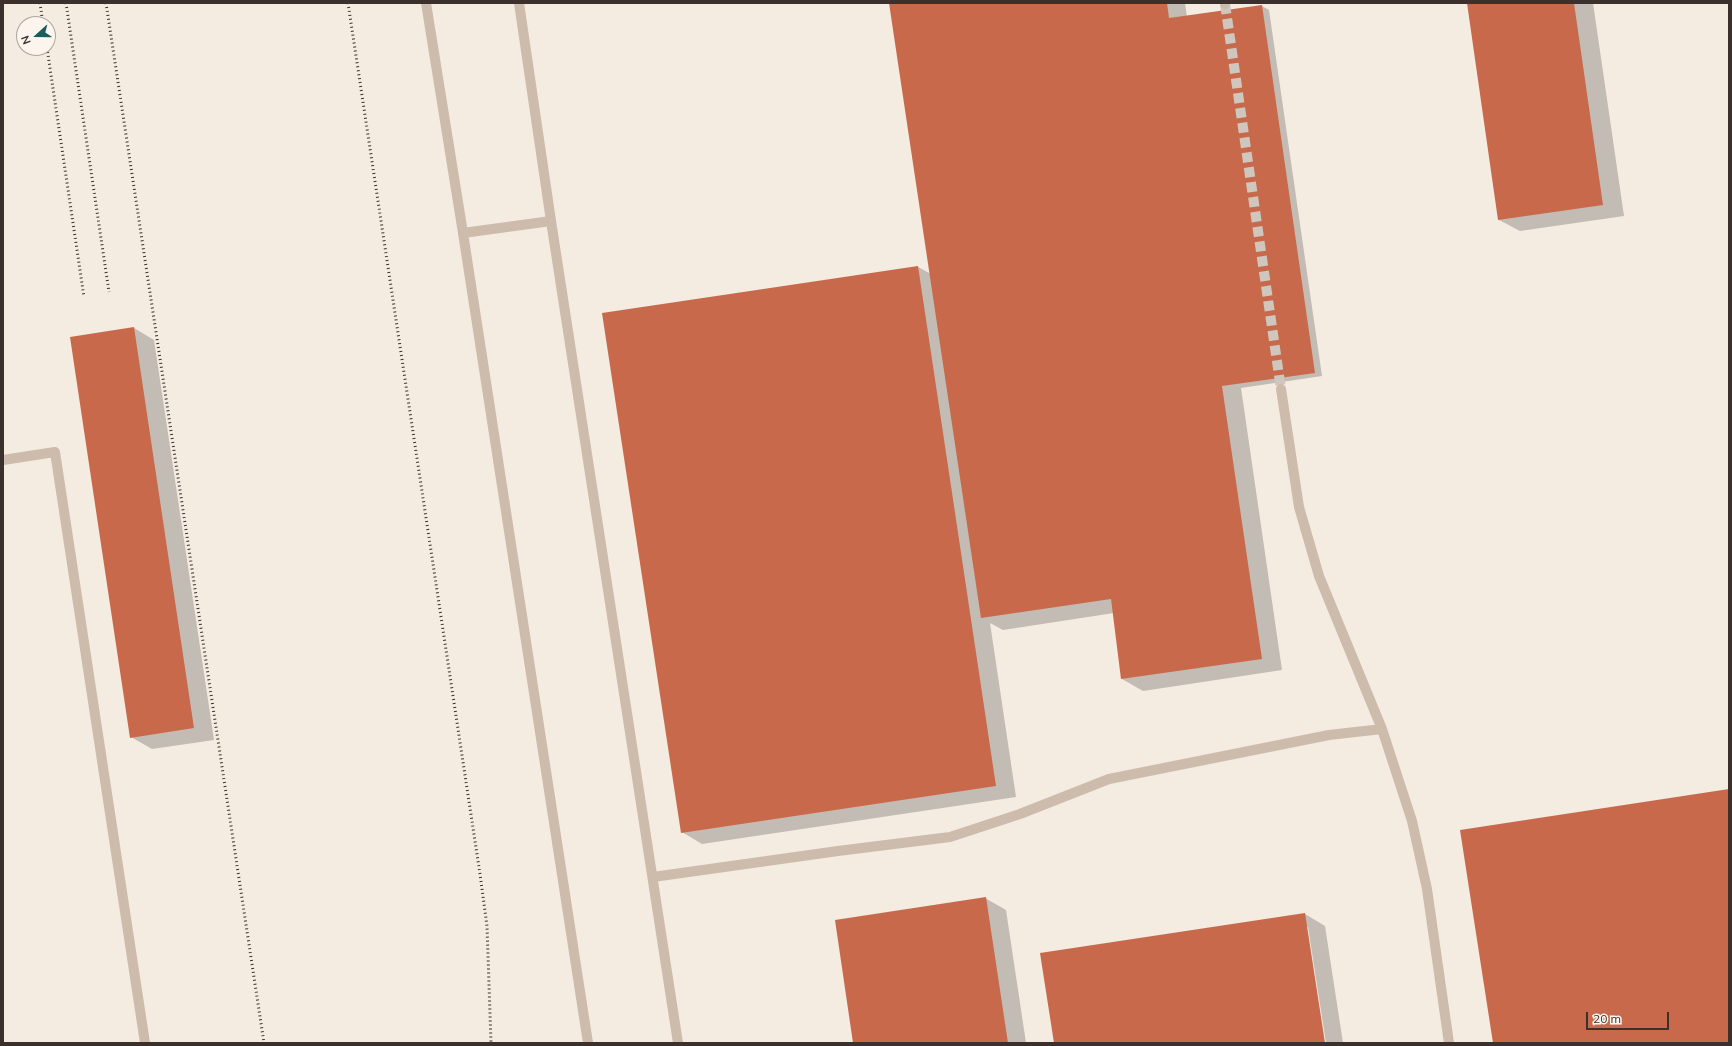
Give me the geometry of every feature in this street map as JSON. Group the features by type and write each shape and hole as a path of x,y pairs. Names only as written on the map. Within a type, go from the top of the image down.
{"lane":[{"path":"426,3 588,1043"},
{"path":"519,3 550,221 678,1043"},
{"path":"463,233 550,221"},
{"path":"1281,389 1299,506 1319,576 1382,729 1412,821 1427,889 1449,1043"},
{"path":"3,460 55,452 145,1043"},
{"path":"653,878 838,851 950,837 1020,814 1109,779 1329,736 1382,729"}],"building":[{"path":"889,3 1167,3 1169,18 1262,5 1315,373 1222,386 1262,659 1121,679 1111,599 981,618"},
{"path":"1467,3 1574,3 1603,205 1498,220"},
{"path":"918,266 996,786 681,833 602,313"},
{"path":"134,327 194,728 130,738 70,337"},
{"path":"1729,789 1729,1043 1493,1043 1460,830"},
{"path":"986,897 1008,1043 853,1043 835,920"},
{"path":"1305,913 1325,1043 1054,1043 1040,953"}],"tunnel":[{"path":"1225,4 1281,389"}],"railway":[{"path":"40,3 42,16"},
{"path":"66,3 109,292"},
{"path":"106,3 264,1043"},
{"path":"348,3 480,874 487,926 491,1043"},
{"path":"48,56 84,297"}]}
